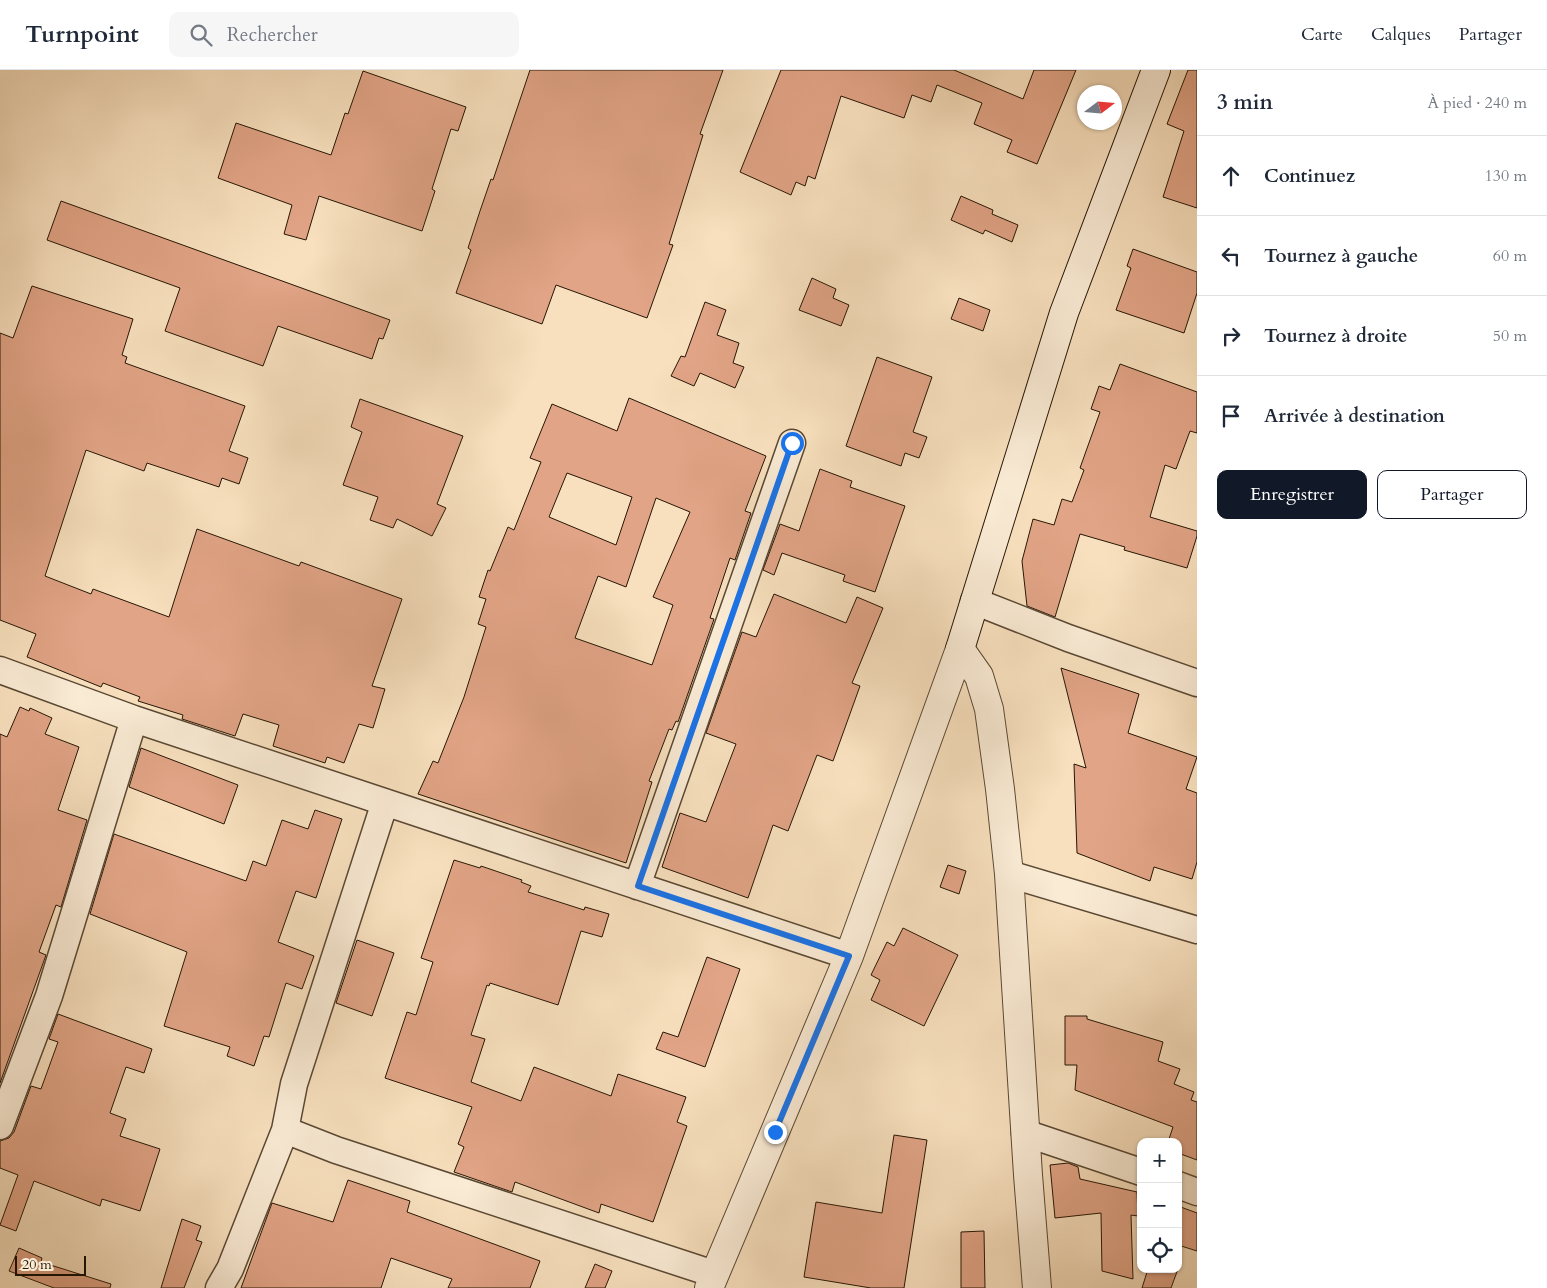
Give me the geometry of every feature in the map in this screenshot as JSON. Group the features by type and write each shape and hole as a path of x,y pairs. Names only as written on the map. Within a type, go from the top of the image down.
{"street":[{"path":"285,1130 336,1150 712,1281 849,956 960,649 1064,313 1156,70"},
{"path":"638,886 792,443"},
{"path":"974,601 1068,638 1197,684"},
{"path":"960,649 979,676 989,709 1009,874 1025,1133 1037,1288"},
{"path":"0,670 134,718 849,956"},
{"path":"0,1126 49,996 134,718"},
{"path":"219,1288 230,1269 285,1130 294,1084 385,802"},
{"path":"1009,874 1197,930"},
{"path":"1025,1133 1137,1171"},
{"path":"1182,1186 1197,1192"}],"building":[{"path":"530,70 723,70 700,134 703,135 669,244 673,245 647,318 556,285 542,324 456,293 471,250 468,248 480,211 491,179 493,180"},
{"path":"781,70 954,70 1023,99 1034,70 1076,70 1037,164 1007,152 1012,140 974,124 982,103 937,85 931,102 912,95 904,118 841,96 815,179 808,176 805,186 796,182 791,195 740,172"},
{"path":"1188,70 1197,70 1197,208 1163,197 1184,131 1167,124"},
{"path":"363,71 466,107 458,131 451,129 432,189 435,191 422,231 319,196 306,240 284,234 292,205 218,178 236,123 331,155 345,113 348,114"},
{"path":"961,196 993,210 992,214 1018,225 1012,242 985,230 983,234 951,220"},
{"path":"61,201 390,320 383,339 379,338 372,359 278,326 263,366 165,331 180,288 47,240"},
{"path":"1133,249 1197,272 1197,293 1184,333 1116,310 1131,268 1127,266"},
{"path":"812,278 836,289 833,298 849,305 841,326 799,310"},
{"path":"32,286 133,319 122,355 127,357 125,363 245,406 229,451 248,458 239,484 222,478 219,487 147,463 144,471 86,450 45,576 91,594 93,589 169,617 197,529 299,566 301,562 402,599 372,686 385,689 373,728 359,724 344,763 327,757 325,763 273,746 279,725 243,714 235,736 182,719 183,715 138,701 140,697 103,683 101,687 27,657 36,634 0,620 0,333 13,338"},
{"path":"959,298 990,310 983,331 951,319"},
{"path":"705,302 726,310 717,335 739,343 733,363 744,367 735,388 700,373 694,386 671,376 681,356 685,357"},
{"path":"877,357 932,377 913,432 927,437 919,458 905,453 901,466 846,446"},
{"path":"1120,364 1197,392 1197,433 1190,431 1176,469 1165,465 1150,517 1197,531 1197,536 1187,568 1124,550 1125,547 1080,534 1055,617 1027,606 1022,561 1033,519 1054,525 1062,499 1072,502 1084,470 1080,468 1100,412 1091,409 1099,386 1110,390"},
{"path":"629,398 766,456 745,511 751,513 735,560 730,558 710,618 714,619 678,722 676,721 672,730 669,729 649,781 652,782 626,863 418,794 433,761 438,763 464,697 486,627 478,624 486,599 479,597 488,570 490,571 508,527 514,530 541,462 530,458 552,404 617,431","holes":["567,473 632,497 616,545 549,517","656,498 690,512 653,597 673,605 652,665 575,638 598,576 626,587"]},
{"path":"360,399 463,436 437,504 446,508 432,536 397,519 393,528 370,520 378,497 343,485 362,432 351,427"},
{"path":"820,469 852,481 850,487 905,506 875,592 843,581 845,575 782,553 774,575 763,570 780,524 799,531"},
{"path":"774,594 846,623 857,597 883,608 852,683 860,686 833,761 817,755 788,831 773,825 748,898 662,867 680,813 706,822 736,744 706,733 742,632 756,637"},
{"path":"1061,668 1139,694 1128,733 1197,757 1186,789 1197,793 1197,862 1192,879 1154,867 1150,881 1077,853 1074,764 1086,768"},
{"path":"20,707 29,711 30,708 52,718 45,734 79,747 58,810 87,820 61,907 56,905 39,952 46,955 0,1083 0,734 7,737"},
{"path":"141,748 238,785 224,824 129,787"},
{"path":"315,810 342,819 316,898 296,891 278,942 314,956 302,989 286,983 269,1037 264,1036 254,1066 227,1056 230,1047 164,1026 187,952 90,914 114,834 246,881 253,861 266,866 282,820 308,829"},
{"path":"454,860 480,868 481,866 522,880 521,882 531,886 528,892 584,910 585,907 609,914 602,937 581,931 558,1005 490,983 489,986 487,985 471,1035 485,1039 471,1082 521,1101 534,1067 611,1096 618,1074 686,1097 677,1122 687,1126 653,1222 601,1204 599,1213 515,1182 512,1192 454,1172 464,1147 458,1144 472,1107 385,1078 407,1012 416,1015 433,962 421,958"},
{"path":"948,865 966,871 959,894 940,887"},
{"path":"903,928 958,955 924,1026 871,1000 880,980 871,975 887,942 894,946"},
{"path":"357,940 394,953 372,1016 336,1003"},
{"path":"707,957 740,969 705,1067 656,1049 663,1032 678,1037"},
{"path":"58,1014 152,1049 144,1073 126,1067 110,1113 126,1119 120,1136 160,1149 140,1211 102,1199 100,1206 34,1181 16,1231 0,1225 18,1175 0,1168 0,1141 9,1138 14,1132 31,1086 41,1089 58,1042 49,1039"},
{"path":"1065,1016 1087,1016 1087,1019 1163,1042 1158,1061 1180,1069 1174,1084 1194,1092 1191,1100 1197,1102 1197,1160 1182,1154 1182,1138 1169,1138 1173,1127 1075,1090 1077,1065 1065,1065"},
{"path":"894,1135 927,1140 904,1288 871,1288 804,1277 816,1202 882,1213"},
{"path":"1068,1163 1078,1167 1080,1179 1137,1192 1137,1216 1131,1215 1133,1279 1102,1271 1101,1213 1055,1218 1050,1165"},
{"path":"348,1180 410,1201 407,1212 540,1261 530,1288 448,1288 452,1279 391,1258 381,1288 241,1288 272,1203 333,1222"},
{"path":"1182,1207 1197,1213 1197,1251 1182,1246"},
{"path":"182,1219 201,1226 196,1240 202,1242 184,1288 161,1288"},
{"path":"984,1231 985,1288 961,1288 961,1232"},
{"path":"19,1248 42,1258 41,1262 111,1284 110,1288 54,1288 9,1271"},
{"path":"595,1264 612,1271 605,1288 585,1288"},
{"path":"1147,1273 1177,1273 1171,1288 1142,1288"}],"route":[{"path":"775,1132 849,956 638,886 792,443"}]}
